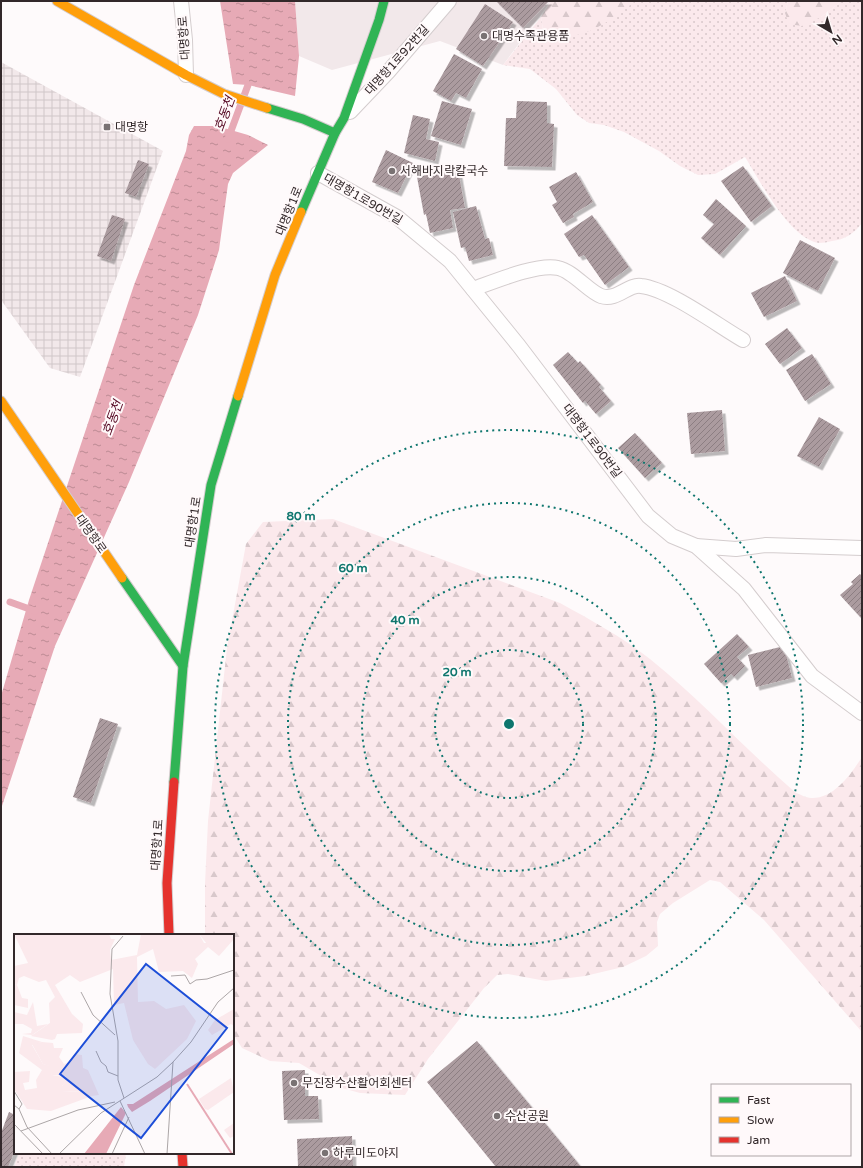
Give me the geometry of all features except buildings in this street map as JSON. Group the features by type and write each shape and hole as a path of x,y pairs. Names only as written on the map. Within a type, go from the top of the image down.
{"street":[{"path":"57,1 186,75 224,94 303,119 335,133"},
{"name":"대명항1로","path":"170,934 166,883 183,666 211,485 275,275 335,133 344,118 379,20 384,1"},
{"name":"대명항로","path":"1,401 183,666"},
{"path":"182,1154 183,1167"}],"lane":[{"name":"대명항로","path":"181,1 185,40 186,75"},
{"name":"대명항1로92번길","path":"344,118 388,72 449,1"},
{"name":"대명항1로90번길","path":"318,173 396,217 450,261 519,346 648,516 672,536 696,546 744,589 812,676 862,713"},
{"path":"473,289 534,269 558,268 581,280 601,296 612,297 639,286 659,289 743,340"},
{"path":"696,546 736,549 766,545 862,548"}],"shaded area":[{"path":"295,1 551,1 503,65 440,41 332,70 299,56"},
{"path":"1,62 163,151 80,377 50,368 1,300"}],"green space":[{"path":"551,1 635,1 599,26 583,33 572,35 543,30 541,17"},
{"path":"635,1 788,1 785,13 821,17 842,1 862,1 862,223 856,230 845,238 824,243 819,243 808,239 797,231 777,208 745,157 715,174 698,175 680,166 659,151 624,132 604,125 589,123 577,115 556,89 530,69 503,65 541,17 543,30 597,27"},
{"path":"788,1 842,1 821,17 802,26 789,24 785,13"},
{"path":"333,519 560,603 606,629 650,659 796,793 811,798 827,794 834,790 847,778 862,757 862,1032 764,920 720,882 710,880 673,903 660,914 657,922 658,946 646,956 623,967 585,976 546,981 508,974 497,975 484,988 428,1059 405,1095 360,1093 342,1088 299,1063 270,1061 242,1048 234,1036 234,934 205,934 205,884 208,821 227,648 246,544 263,522"},
{"path":"19,1154 126,1154 124,1167 14,1167"}],"water":[{"path":"220,1 295,1 299,56 295,96 248,85 233,84"},
{"path":"194,126 217,126 248,135 268,145 233,173 228,184 219,250 198,315 129,482 55,646 1,809 1,696 29,600 134,285 186,151 189,135"}],"waterway":[{"name":"호동천","path":"228,139 248,85"},
{"path":"10,602 35,611"}],"traffic: fast":[{"path":"301,212 335,133 344,118 379,20 384,1"},
{"path":"267,108 303,119 335,133"},
{"path":"174,782 183,666 211,485 238,396"},
{"path":"122,578 183,666"}],"traffic: slow":[{"path":"57,1 186,75 224,94 267,108"},
{"path":"238,396 275,275 301,212"},
{"path":"1,401 122,578"}],"traffic: jam":[{"path":"169,934 167,883 174,782"},
{"path":"182,1154 183,1167"}],"place":[{"name":"대명수족관용품","path":"484,36"},
{"name":"대명항","path":"107,127"},
{"name":"서해바지락칼국수","path":"392,171"},
{"name":"무진장수산활어회센터","path":"294,1083"},
{"name":"수산공원","path":"497,1116"},
{"name":"하루미도야지","path":"325,1153"}]}
